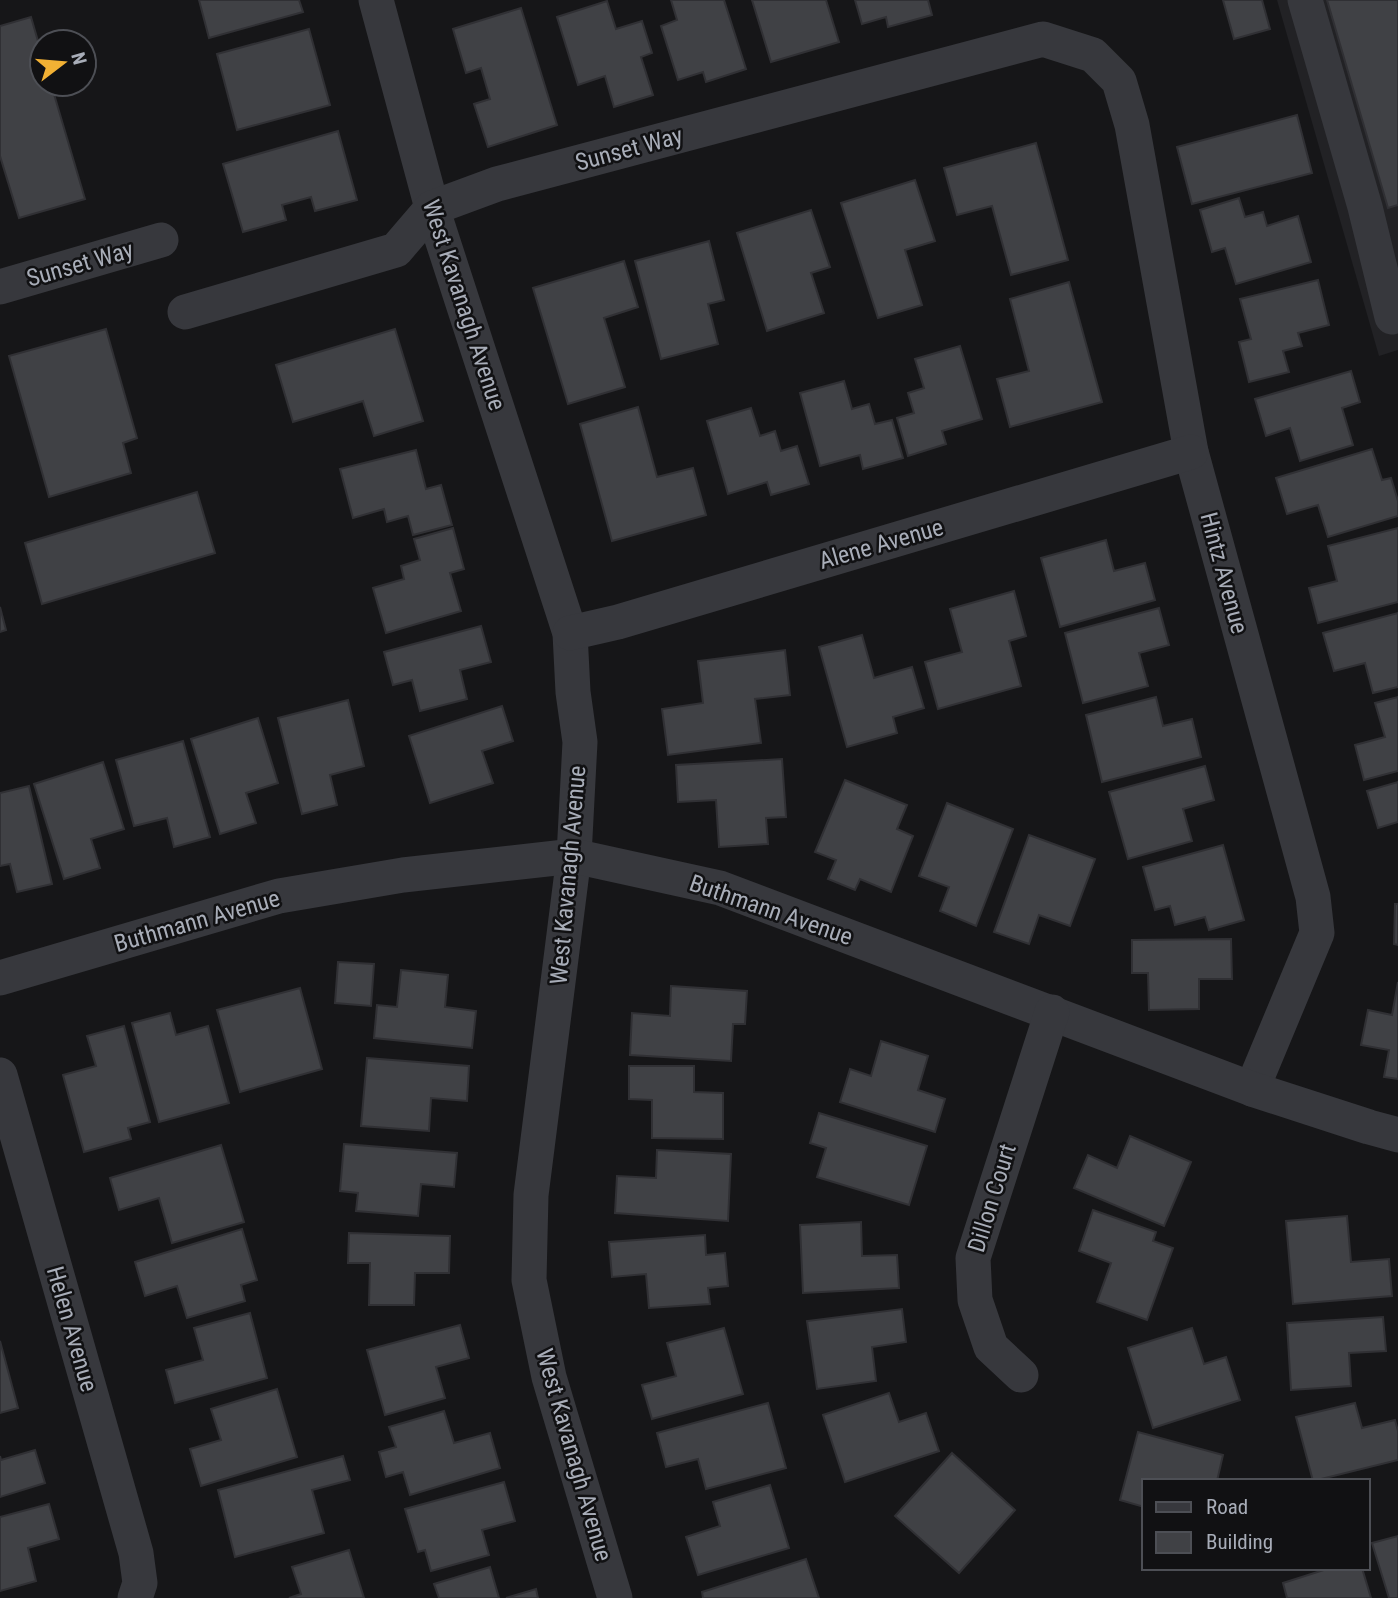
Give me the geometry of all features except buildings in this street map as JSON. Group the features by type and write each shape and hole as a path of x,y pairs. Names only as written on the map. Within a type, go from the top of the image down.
{"street":[{"name":"West Kavanagh Avenue","path":"376,0 432,208 570,633 573,692 580,742 574,856 531,1195 529,1280 549,1377 615,1598"},
{"path":"1306,0 1365,207 1392,317 1398,315"},
{"name":"Sunset Way","path":"185,312 396,250 432,208 510,180 1043,39 1093,55"},
{"name":"Hintz Avenue","path":"1093,55 1119,81 1132,125 1191,452 1313,897 1317,933 1252,1089"},
{"name":"Sunset Way","path":"0,287 161,240"},
{"name":"Alene Avenue","path":"570,633 618,622 1191,452"},
{"name":"Buthmann Avenue","path":"0,978 279,896 403,875 574,856 720,888 1252,1089 1398,1135"},
{"name":"Dillon Court","path":"1021,1375 991,1347 975,1300 972,1258 1052,1012"},
{"name":"Helen Avenue","path":"0,1075 136,1553 138,1590"}],"shaded area":[{"path":"1277,0 1398,0 1398,350 1379,356"}]}
